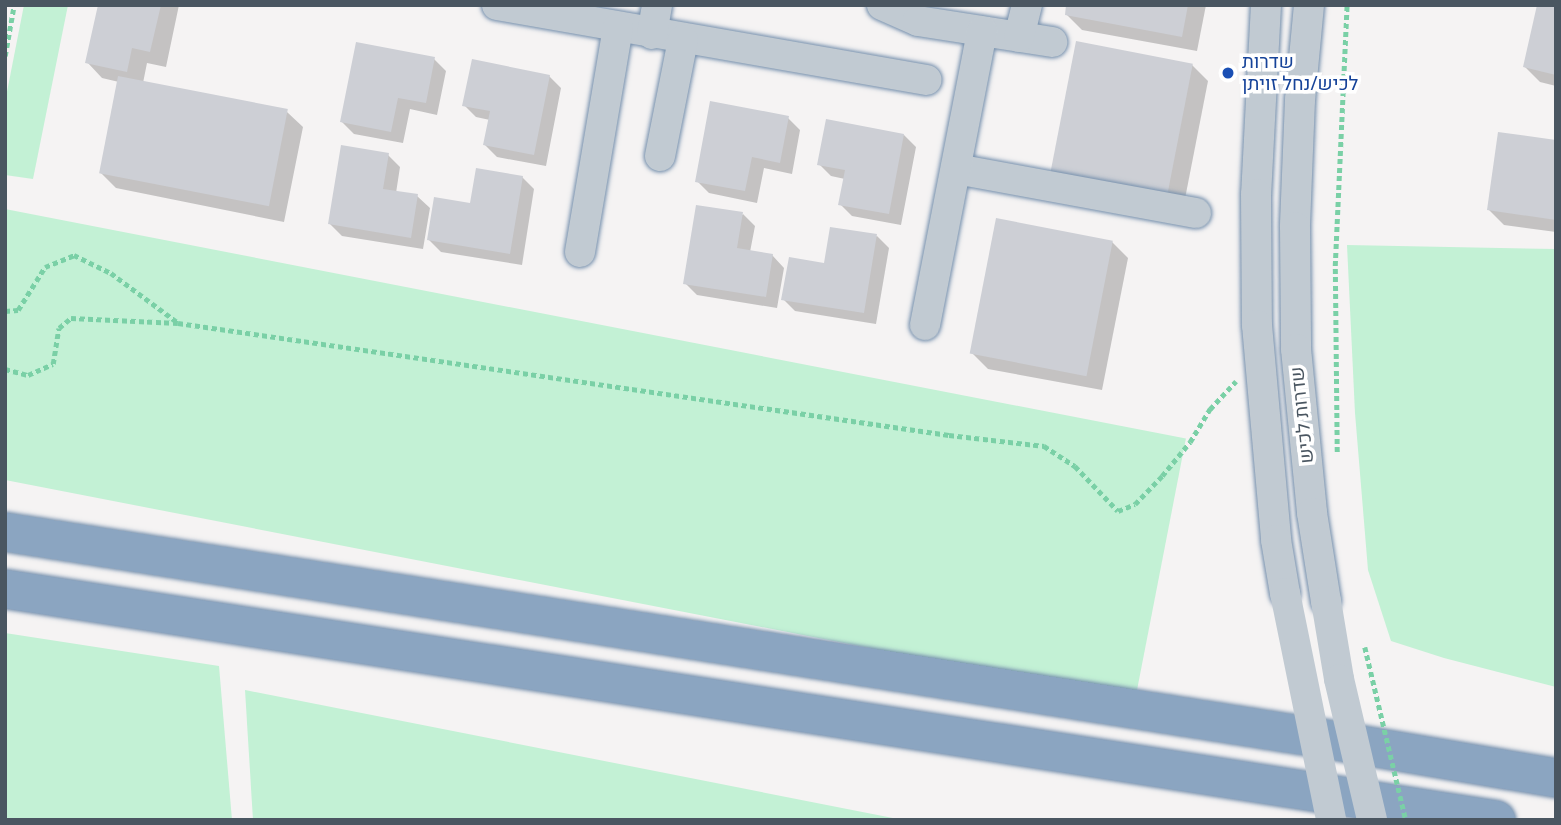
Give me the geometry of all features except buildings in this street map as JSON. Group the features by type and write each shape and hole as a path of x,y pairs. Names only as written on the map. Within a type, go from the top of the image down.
{"highway":[{"path":"5,532 1331,740 1556,778"},
{"path":"5,589 1496,820"}],"street":[{"path":"497,5 618,28 654,20 683,40 926,80"},
{"path":"882,5 918,21 1052,43"},
{"path":"1019,37 1027,5"},
{"name":"שדרות לכיש","path":"1266,5 1256,194 1260,365 1276,540 1331,820"},
{"name":"שדרות לכיש","path":"1309,5 1296,189 1296,349 1312,513 1326,601 1339,679 1372,820"},
{"path":"580,252 618,28"},
{"path":"925,326 982,31"},
{"path":"660,156 683,40"},
{"path":"956,169 1196,213"}],"path":[{"path":"5,56 14,5"},
{"path":"1337,458 1335,266 1347,5"},
{"path":"5,311 18,310 45,267 75,255 111,273 178,323"},
{"path":"5,369 28,375 53,364 59,328 71,318 178,323 692,399 1044,446 1075,466 1118,510 1135,504 1162,476 1230,384 1260,365"},
{"path":"1364,643 1406,820"}],"green space":[{"path":"24,5 68,5 33,179 5,175 5,102"},
{"path":"5,209 1186,439 1135,700 5,480"},
{"path":"1347,245 1556,249 1556,687 1444,658 1391,641 1368,570 1355,413"},
{"path":"5,633 219,666 232,820 5,820"},
{"path":"245,690 903,820 253,820"}],"place":[{"name":"שדרות לכיש/נחל זויתן","path":"1228,73"}]}
